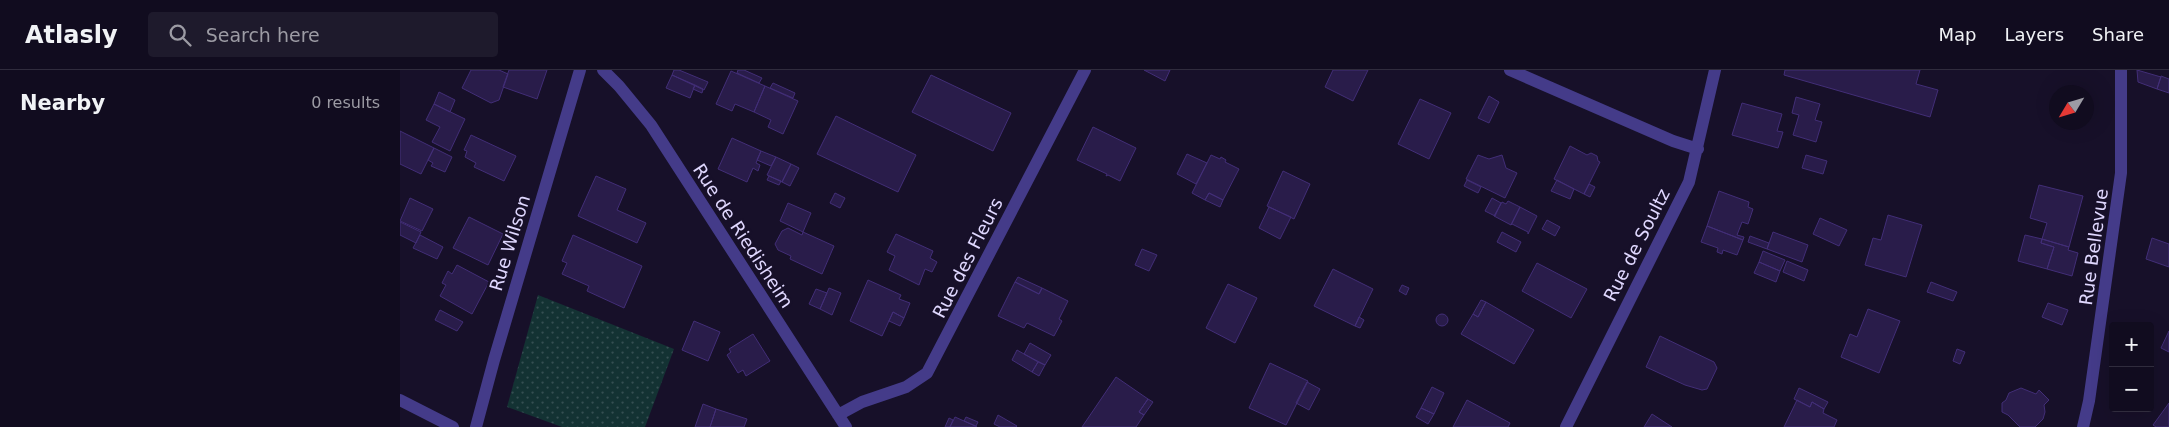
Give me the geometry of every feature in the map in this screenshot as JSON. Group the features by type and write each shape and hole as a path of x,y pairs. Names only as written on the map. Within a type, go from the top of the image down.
{"street":[{"name":"Rue Wilson","path":"476,427 496,350 580,70"},
{"name":"Rue de Riedisheim","path":"603,70 619,86 651,125 846,427"},
{"name":"Rue des Fleurs","path":"838,416 862,402 906,387 927,373 1085,70"},
{"path":"1510,70 1673,141 1698,149"},
{"name":"Rue de Soultz","path":"1566,427 1689,182 1715,70"},
{"name":"Rue Bellevue","path":"2084,427 2091,391 2122,172 2121,70"},
{"path":"400,400 453,427"}],"green space":[{"path":"538,295 674,349 645,427 562,427 507,407"}],"building":[{"path":"471,70 499,70 508,74 499,100 491,103 462,88"},
{"path":"509,70 547,70 537,99 503,87"},
{"path":"674,70 679,70 708,82 704,90 672,75"},
{"path":"738,70 744,70 762,78 759,83 737,73"},
{"path":"1144,70 1170,70 1165,81"},
{"path":"1333,70 1368,70 1353,101 1325,87"},
{"path":"1785,70 1920,70 1916,84 1938,90 1930,117 1784,75"},
{"path":"2137,70 2161,77 2157,89 2138,82"},
{"path":"731,71 765,86 754,112 735,104 732,111 716,104"},
{"path":"672,75 695,85 690,98 666,88"},
{"path":"931,75 1011,113 993,151 912,112"},
{"path":"2161,76 2169,79 2169,93 2157,89"},
{"path":"773,83 795,93 793,98 770,88"},
{"path":"695,85 703,89 702,93 693,89"},
{"path":"765,86 798,101 783,134 768,127 771,120 754,112"},
{"path":"439,92 455,100 450,112 434,104"},
{"path":"1489,96 1499,102 1489,123 1478,118"},
{"path":"1796,97 1820,104 1815,120 1822,122 1816,142 1793,135 1799,115 1792,113"},
{"path":"1420,99 1451,113 1429,159 1398,144"},
{"path":"1742,103 1782,114 1777,131 1783,132 1778,148 1732,135"},
{"path":"434,104 465,119 450,151 432,142 440,127 426,120"},
{"path":"836,116 916,155 898,192 817,154"},
{"path":"1093,127 1136,148 1120,181 1108,175 1106,176 1107,174 1077,160"},
{"path":"400,131 434,148 421,174 400,164"},
{"path":"471,135 516,156 504,181 474,167 476,163 465,157 467,151 464,150"},
{"path":"732,138 761,151 756,163 760,165 758,171 753,168 747,182 718,169"},
{"path":"1570,146 1587,155 1591,153 1597,156 1600,162 1584,194 1554,179"},
{"path":"434,148 452,157 445,172 431,166 433,163 428,160"},
{"path":"761,151 776,157 771,166 757,160"},
{"path":"1187,154 1207,163 1196,184 1177,174"},
{"path":"1211,155 1220,159 1221,157 1226,160 1225,162 1239,169 1223,200 1209,193 1205,200 1192,193"},
{"path":"1478,155 1489,159 1502,155 1506,168 1517,173 1505,198 1466,179"},
{"path":"1806,155 1827,161 1823,174 1802,168"},
{"path":"776,157 791,164 782,182 767,175"},
{"path":"791,164 799,168 790,186 782,182"},
{"path":"1283,171 1310,184 1294,219 1267,206"},
{"path":"596,176 626,189 617,210 646,223 637,243 578,216"},
{"path":"769,176 781,181 779,185 767,180"},
{"path":"1467,180 1481,187 1478,193 1464,186"},
{"path":"1557,180 1574,189 1570,199 1551,191"},
{"path":"1589,184 1595,187 1590,197 1584,194"},
{"path":"2039,185 2083,196 2069,247 2042,239 2047,223 2030,218"},
{"path":"1719,191 1749,202 1748,207 1753,209 1748,224 1742,222 1737,235 1744,237 1743,240 1707,226"},
{"path":"835,193 845,198 840,208 830,203"},
{"path":"1209,193 1223,200 1220,207 1205,200"},
{"path":"410,198 433,209 422,231 400,221"},
{"path":"1492,198 1501,203 1495,216 1485,211"},
{"path":"1508,201 1520,207 1511,225 1494,216 1502,202 1506,204"},
{"path":"788,203 811,213 803,232 780,221"},
{"path":"1269,207 1291,217 1280,239 1259,228"},
{"path":"1520,207 1537,216 1528,234 1528,232 1511,225"},
{"path":"1888,215 1922,225 1906,277 1865,265 1873,238 1881,240"},
{"path":"469,217 503,234 488,265 453,248"},
{"path":"1820,218 1847,230 1839,246 1813,234"},
{"path":"1547,220 1560,227 1555,236 1542,229"},
{"path":"400,222 421,232 416,243 400,235"},
{"path":"1707,226 1743,240 1737,255 1723,250 1722,254 1717,252 1718,248 1701,242"},
{"path":"788,228 802,235 803,232 834,246 822,274 790,259 791,256 778,250 775,244 782,231"},
{"path":"1502,232 1521,242 1516,252 1497,242"},
{"path":"1773,232 1808,245 1802,262 1767,249"},
{"path":"896,234 933,251 930,258 937,262 932,272 925,269 919,285 889,270 895,256 887,252"},
{"path":"420,235 443,247 437,259 413,248"},
{"path":"573,235 642,266 624,308 587,291 589,286 562,274 567,263 562,261"},
{"path":"2025,235 2042,239 2041,243 2054,247 2047,269 2018,261"},
{"path":"1750,236 1769,243 1767,249 1748,242"},
{"path":"2152,238 2169,244 2169,267 2146,259"},
{"path":"2042,239 2069,247 2068,250 2078,253 2072,276 2047,269 2054,247 2041,243"},
{"path":"1142,249 1157,255 1149,271 1135,265"},
{"path":"1763,251 1785,260 1780,271 1759,262"},
{"path":"1787,261 1808,270 1804,281 1783,272"},
{"path":"1759,262 1780,271 1776,282 1754,273"},
{"path":"1537,263 1587,289 1571,318 1522,291"},
{"path":"457,265 489,282 472,314 440,296 446,285 442,283 448,271 452,274"},
{"path":"1333,269 1373,289 1355,326 1314,306"},
{"path":"1018,277 1042,288 1039,294 1015,282"},
{"path":"868,280 901,295 899,299 910,303 904,318 893,312 882,336 850,321"},
{"path":"1015,282 1039,294 1042,288 1068,301 1059,319 1062,321 1054,336 1027,323 1024,328 998,316"},
{"path":"1931,282 1957,292 1953,301 1927,292"},
{"path":"1228,284 1257,298 1235,343 1206,328"},
{"path":"1402,285 1409,288 1406,295 1399,291"},
{"path":"829,288 841,293 832,315 820,309"},
{"path":"816,289 827,293 820,309 809,304"},
{"path":"1481,300 1486,302 1478,317 1473,314"},
{"path":"1486,302 1534,330 1514,364 1461,334 1473,314 1478,317"},
{"path":"2048,303 2068,310 2062,325 2042,317"},
{"path":"1868,309 1900,321 1879,373 1841,357 1850,334 1857,337"},
{"path":"440,310 463,322 457,331 435,320"},
{"path":"893,312 904,318 900,326 889,321"},
{"path":"1442,314 1448,320 1442,326 1436,320"},
{"path":"1359,317 1364,320 1360,328 1355,326"},
{"path":"694,321 720,332 708,361 682,350"},
{"path":"2169,331 2169,352 2161,348"},
{"path":"753,334 770,361 746,376 743,370 738,373 727,355 731,352 729,349"},
{"path":"1660,336 1714,362 1717,368 1707,389 1702,390 1685,385 1646,367"},
{"path":"1030,343 1051,355 1045,365 1024,354"},
{"path":"1957,349 1965,352 1960,364 1953,361"},
{"path":"1017,350 1038,362 1032,372 1012,360"},
{"path":"1038,362 1045,365 1039,376 1032,372"},
{"path":"1270,363 1308,381 1286,425 1249,408"},
{"path":"1116,377 1148,399 1139,412 1144,415 1136,427 1082,427"},
{"path":"1307,382 1320,389 1309,410 1296,403"},
{"path":"1432,387 1444,393 1434,414 1421,408"},
{"path":"1799,388 1828,402 1824,409 1812,402 1810,407 1794,399"},
{"path":"2021,388 2036,394 2039,390 2049,400 2044,405 2043,419 2035,427 2020,427 2008,415 2002,412 2002,403 2006,400 2009,393"},
{"path":"1148,399 1153,402 1144,415 1139,412"},
{"path":"1467,400 1510,423 1508,427 1453,427"},
{"path":"1797,400 1810,407 1812,402 1824,409 1823,413 1837,420 1834,427 1784,427"},
{"path":"2169,403 2169,427 2156,427 2153,425"},
{"path":"703,404 716,409 710,427 695,427"},
{"path":"1421,408 1434,414 1428,424 1416,417"},
{"path":"716,409 747,419 744,427 710,427"},
{"path":"1652,414 1672,427 1644,427"},
{"path":"998,415 1017,426 1000,427 994,424"},
{"path":"955,417 964,421 977,427 950,427"},
{"path":"966,417 978,422 976,426 964,421"},
{"path":"949,418 953,420 950,427 945,427"}]}
